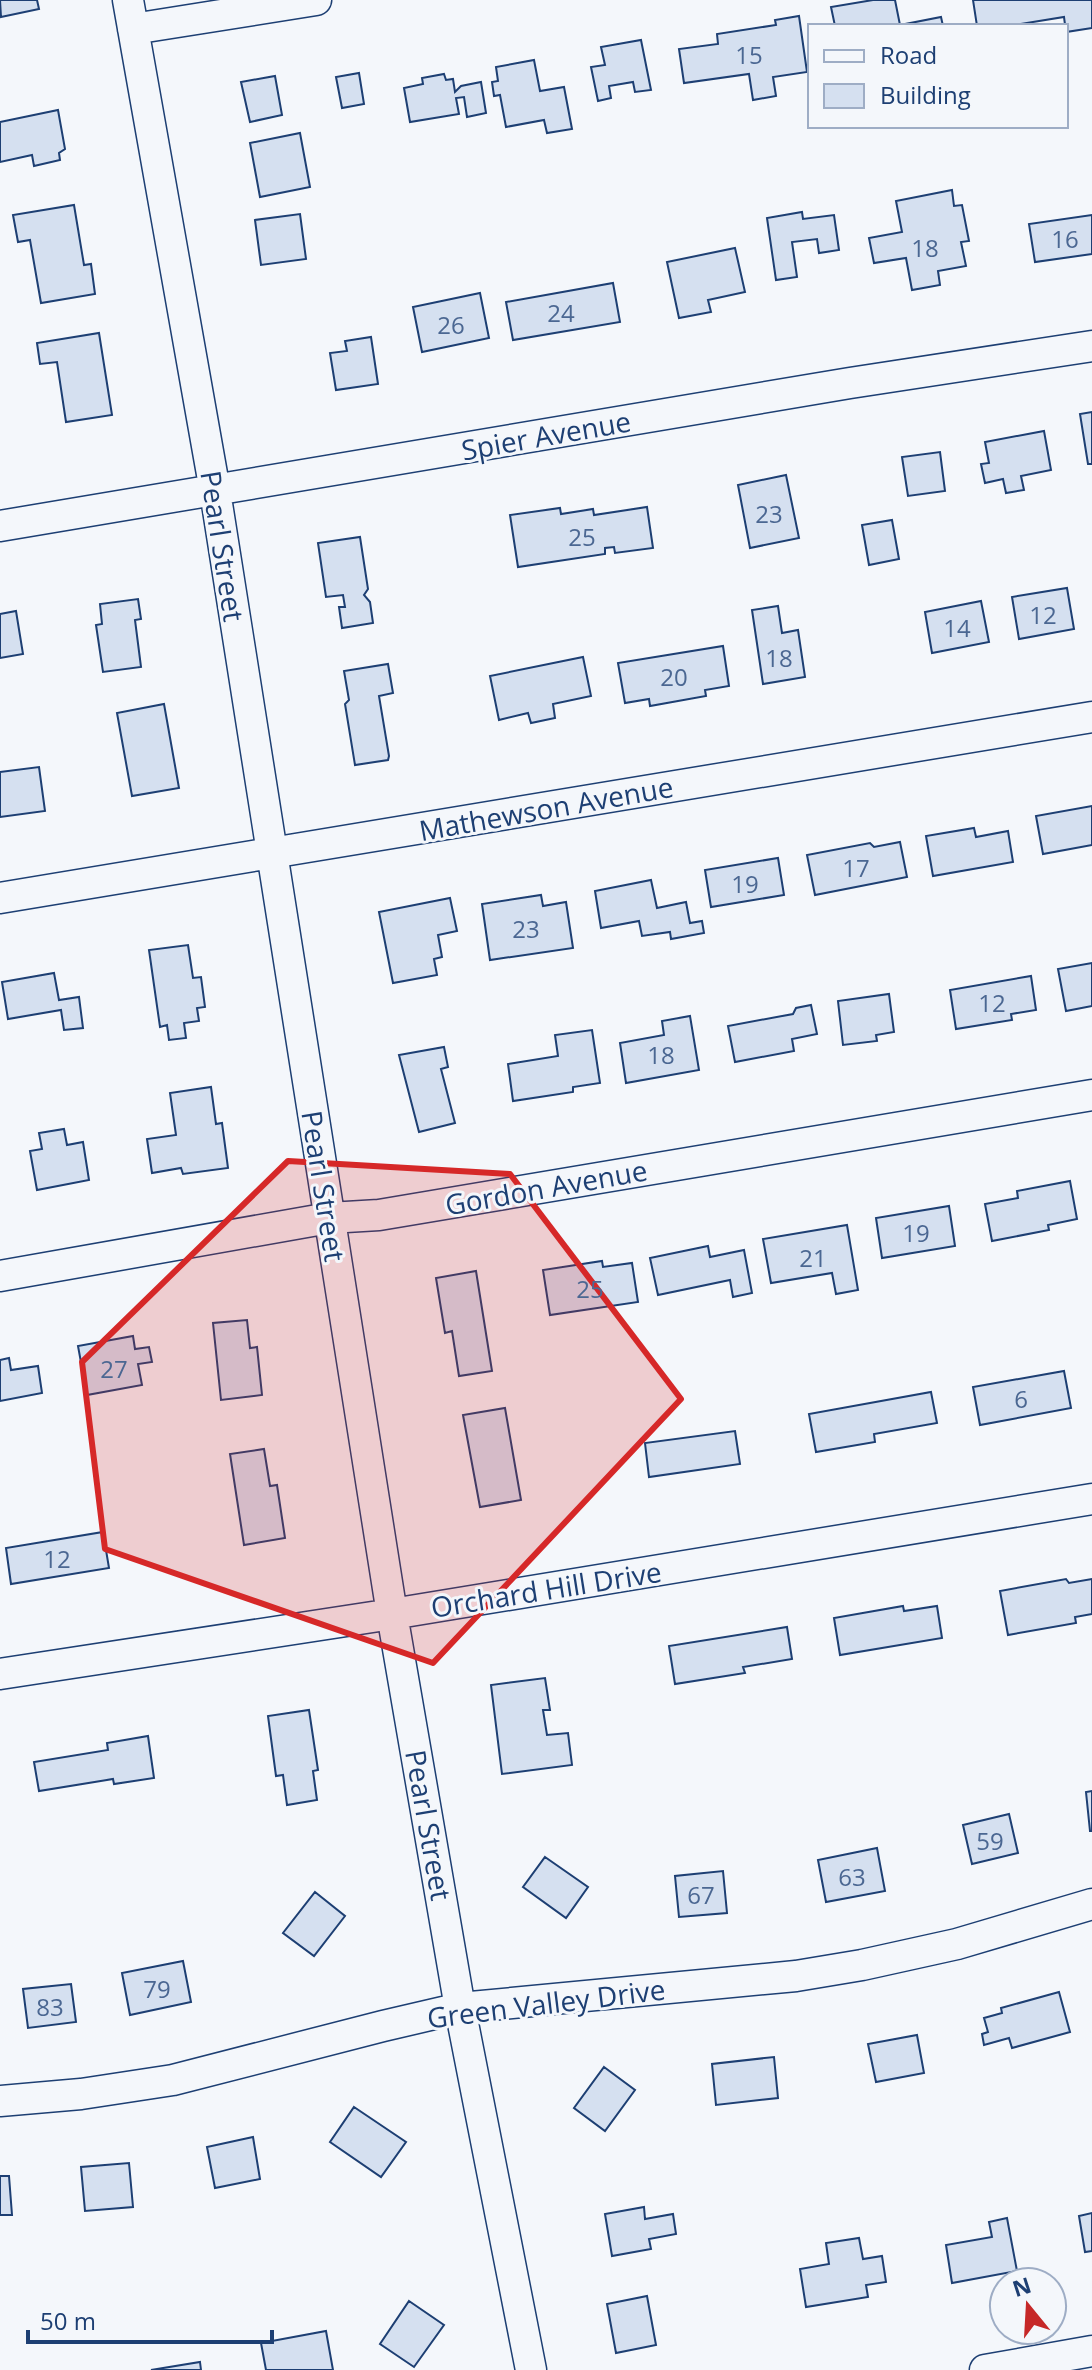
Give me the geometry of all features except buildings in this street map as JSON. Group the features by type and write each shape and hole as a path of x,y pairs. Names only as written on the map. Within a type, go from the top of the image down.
{"street":[{"path":"130,15 316,0"},
{"name":"Pearl Street","path":"130,15 215,491 392,1614 460,2008 531,2370"},
{"name":"Spier Avenue","path":"0,526 850,383 1092,346"},
{"name":"Mathewson Avenue","path":"0,898 1092,717"},
{"name":"Gordon Avenue","path":"0,1276 329,1218 379,1215 1092,1095"},
{"name":"Orchard Hill Drive","path":"0,1674 392,1614 1092,1499"},
{"name":"Green Valley Drive","path":"0,2101 81,2094 173,2080 460,2008 796,1976 862,1965 957,1944 1092,1904"},
{"path":"985,2370 1092,2351"}],"highlighted area":[{"path":"288,1161 510,1174 681,1399 433,1663 105,1549 82,1362"}]}
